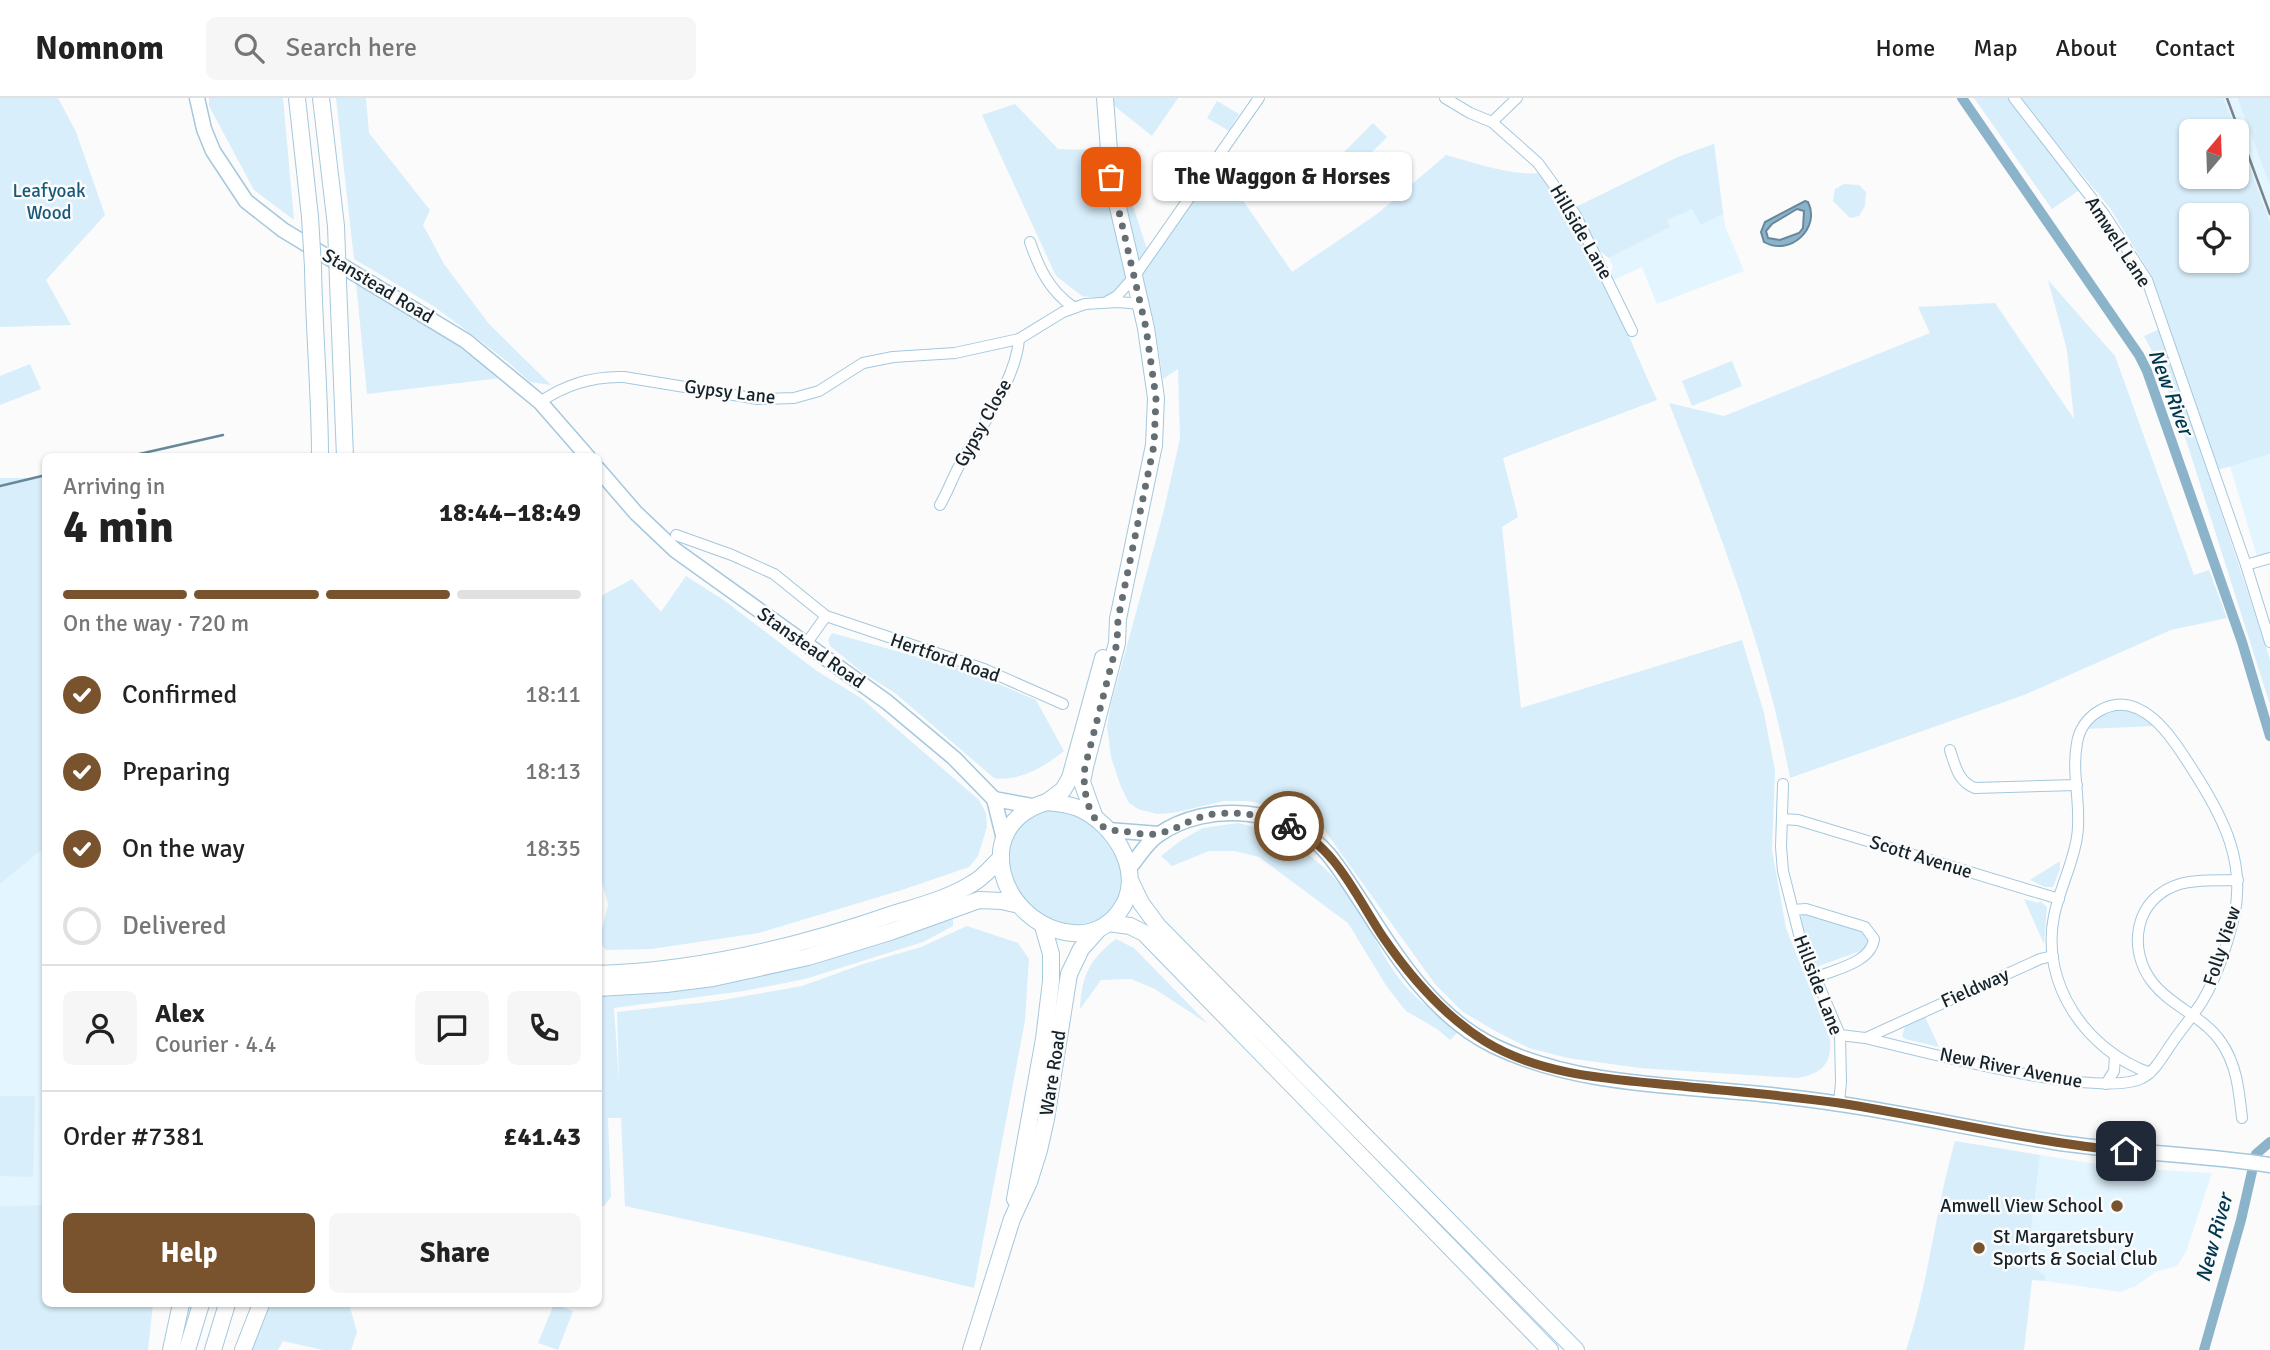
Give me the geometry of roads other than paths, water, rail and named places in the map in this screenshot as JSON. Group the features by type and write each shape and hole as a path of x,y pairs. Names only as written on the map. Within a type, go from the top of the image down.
{"main road":[{"name":"Stanstead Road","path":"197,98 204,129 213,151 246,201 295,237 466,341 540,402 585,453"},
{"path":"297,98 313,267 314,333 320,407 318,453"},
{"path":"321,98 336,226 347,453"},
{"path":"1095,818 1083,782 1117,643 1118,619 1157,422 1152,362 1111,177 1105,98"},
{"name":"Stanstead Road","path":"602,474 636,513 675,550 922,731 954,758 994,799"},
{"path":"1004,839 1020,815 1063,790 1070,778 1107,643 1118,619"},
{"path":"1550,1350 1144,933 1130,926 1103,927 1080,934 1060,932 1043,926 1019,905 1008,889 1002,873 1004,839 994,799 1078,808 1108,830 1123,849 1141,903 1158,926 1576,1350"},
{"path":"1103,927 1119,913 1127,900 1130,875 1143,849 1160,834 1202,816 1242,813 1270,818 1301,831 1327,852 1384,938 1431,998 1488,1043 1520,1059 1560,1070 1625,1081 1839,1103 2091,1147 2260,1164"},
{"path":"1108,830 1160,834"},
{"path":"602,974 687,966 739,957 842,932 962,889 981,877 1001,858"},
{"path":"602,988 713,978 786,962 849,946 979,900 1019,905"},
{"name":"Ware Road","path":"1012,1219 1044,1039 1051,981 1051,954 1043,926"},
{"name":"Ware Road","path":"971,1350 1012,1219 1029,1182 1041,1140 1069,974 1081,949 1103,927"},
{"path":"171,1350 180,1307"},
{"path":"187,1350 200,1307"},
{"path":"213,1350 226,1307"},
{"path":"243,1350 260,1307"}],"street":[{"path":"1107,302 1117,296 1134,277 1259,98"},
{"name":"Hillside Lane","path":"1445,98 1492,122 1538,163 1575,214 1632,331"},
{"path":"1492,122 1517,98"},
{"name":"Amwell Lane","path":"2014,98 2104,214 2147,280 2270,642"},
{"path":"1030,242 1044,276 1055,293 1073,307"},
{"name":"Gypsy Lane","path":"540,402 566,387 606,377 624,377 758,399 794,398 819,391 854,368 873,360 955,353 1019,339 1073,307 1107,302 1141,304"},
{"name":"Gypsy Close","path":"940,505 1011,373 1018,353 1019,339"},
{"name":"Hertford Road","path":"676,534 774,574 826,616 984,670 1063,704"},
{"path":"2246,565 2270,558"},
{"path":"806,644 826,616"},
{"name":"Folly View","path":"2150,1073 2115,1056 2091,1036 2072,1010 2057,975 2053,956 2052,928 2077,836 2076,747 2080,731 2090,718 2116,705 2143,710 2162,728 2208,794 2233,847 2238,880 2236,908 2227,942 2208,991 2193,1015"},
{"path":"1950,750 1959,775 1975,788 2077,786"},
{"name":"Hillside Lane","path":"1783,784 1783,871 1802,946 1840,1035 1839,1103"},
{"name":"Scott Avenue","path":"1782,820 1798,820 2059,899"},
{"path":"2238,880 2189,882 2159,894 2147,908 2139,924 2137,953 2147,974 2163,994 2214,1032 2229,1055 2237,1078 2242,1118"},
{"path":"1793,910 1806,909 1865,926 1874,939 1873,947 1863,958 1815,978"},
{"name":"Fieldway","path":"1865,1038 2040,958 2053,956"},
{"path":"2150,1073 2193,1015"},
{"path":"1899,1023 1899,1046"},
{"name":"New River Avenue","path":"1840,1035 1865,1038 2053,1079 2106,1084 2138,1081 2150,1073"},
{"path":"2106,1084 2114,1071 2115,1056"}],"water":[{"path":"1805,201 1808,202 1811,212 1807,230 1793,243 1774,246 1764,242 1761,232 1765,222","holes":["1797,209 1804,211 1803,228 1799,233 1780,240 1768,238 1766,231 1772,224"]}],"waterway":[{"name":"New River","path":"1962,98 2139,355 2147,371 2242,642 2270,736"},
{"path":"144,453 223,435"},
{"path":"0,486 42,476"},
{"name":"New River","path":"2204,1350 2241,1220 2256,1154 2270,1142"}],"railway":[{"path":"2227,98 2270,214"}],"place":[{"name":"The Waggon & Horses","path":"1111,177"},
{"name":"Amwell View School","path":"2117,1206"},
{"name":"St Margaretsbury Sports & Social Club","path":"1979,1248"}],"park label":[{"name":"Leafyoak Wood","path":"49,202"}]}
